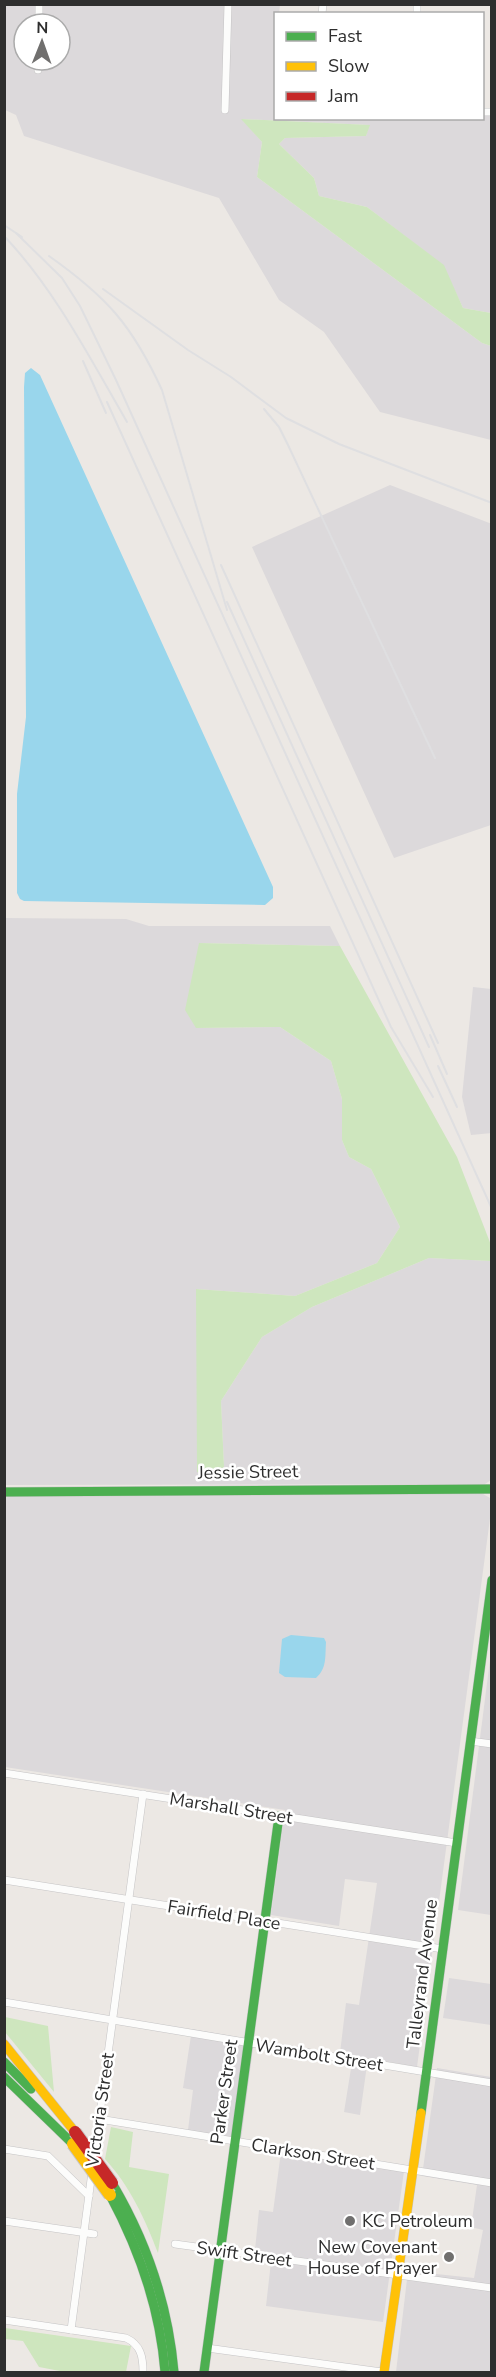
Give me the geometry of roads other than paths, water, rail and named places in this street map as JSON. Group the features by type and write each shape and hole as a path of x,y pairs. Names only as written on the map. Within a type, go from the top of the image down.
{"main road":[{"name":"Jessie Street","path":"4,1492 492,1489"},
{"name":"Talleyrand Avenue","path":"383,2373 427,2072 492,1580"},
{"name":"Parker Street","path":"204,2373 279,1816"},
{"path":"4,2044 111,2189 138,2230 157,2279 168,2327 174,2373"},
{"path":"4,2062 74,2138"},
{"path":"4,2077 74,2138"},
{"path":"111,2189 150,2287 159,2324 165,2373"}],"street":[{"path":"225,110 228,4"},
{"path":"470,1741 492,1744"},
{"name":"Marshall Street","path":"4,1773 457,1843"},
{"name":"Victoria Street","path":"71,2330 143,1794"},
{"name":"Fairfield Place","path":"4,1880 443,1948"},
{"name":"Wambolt Street","path":"4,2002 492,2083"},
{"name":"Clarkson Street","path":"99,2120 492,2183"},
{"path":"4,2149 48,2156 89,2196"},
{"path":"4,2222 94,2234"},
{"name":"Swift Street","path":"175,2244 492,2288"},
{"path":"4,2320 126,2338 133,2341 141,2353 142,2373"},
{"path":"207,2348 383,2373"}],"water":[{"path":"31,368 40,375 273,887 273,898 265,905 24,901 17,893 17,794 26,717 24,387 25,373"},
{"path":"291,1635 324,1638 326,1642 325,1662 316,1678 285,1677 279,1673 282,1639"}],"railway":[{"path":"4,225 22,237"},
{"path":"16,233 62,278 80,306 116,380 492,1209"},
{"path":"4,236 22,256 55,301 127,422"},
{"path":"49,256 87,285 116,314 140,347 151,367 162,390 227,610"},
{"path":"103,289 188,350 231,377 286,418 339,444 492,503"},
{"path":"83,361 106,413"},
{"path":"107,402 391,1027 433,1097"},
{"path":"264,409 279,427 288,445 435,758"},
{"path":"221,565 438,1043"},
{"path":"227,602 429,1047"},
{"path":"430,1035 447,1074"},
{"path":"438,1066 457,1107"}],"place":[{"name":"KC Petroleum","path":"350,2221"},
{"name":"New Covenant House of Prayer","path":"449,2257"}]}
